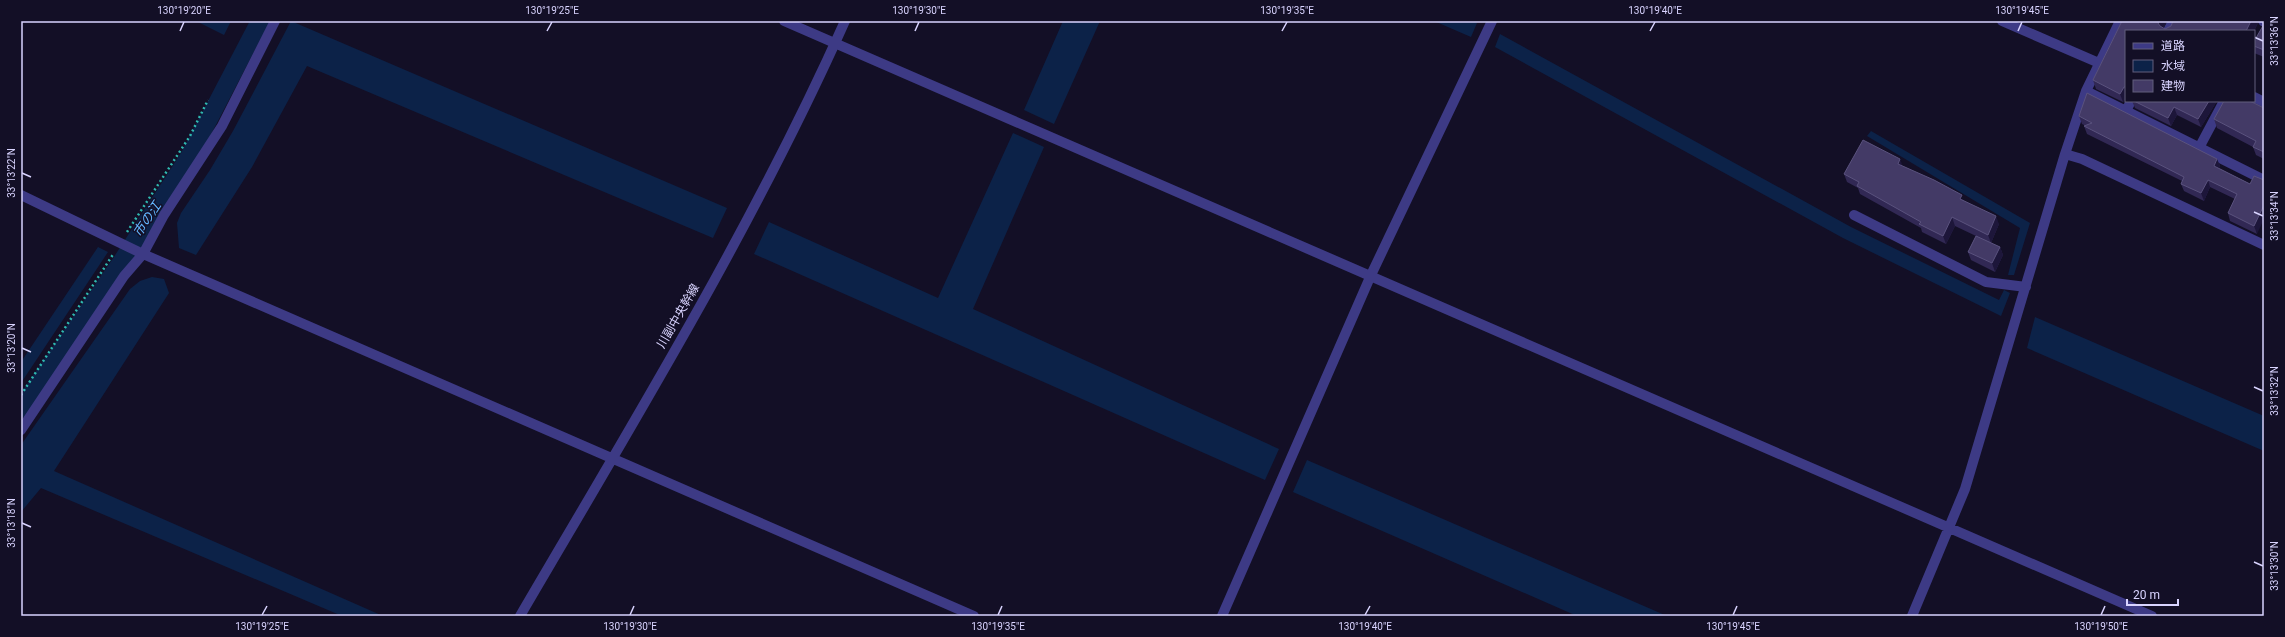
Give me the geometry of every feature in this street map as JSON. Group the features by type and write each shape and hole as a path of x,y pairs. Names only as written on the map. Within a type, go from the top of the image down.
{"street":[{"path":"21,430 124,276 143,254 164,215 222,126 275,21"},
{"path":"784,21 1371,275 2152,616"},
{"name":"川副中央幹線","path":"520,616 611,459 775,169 845,21"},
{"path":"1222,616 1371,275 1492,21"},
{"path":"2002,21 2099,63"},
{"path":"1912,616 1950,529 1965,489 2065,154 2086,91 2120,21"},
{"path":"2168,30 2173,21"},
{"path":"2086,91 2264,180"},
{"path":"2255,98 2264,102"},
{"path":"2126,111 2130,102"},
{"path":"2200,148 2223,102"},
{"path":"2065,154 2082,159 2264,245"},
{"path":"21,195 121,242 143,254 974,616"},
{"path":"1854,215 1986,282 2026,287"}],"water":[{"path":"196,21 231,21 224,35"},
{"path":"291,21 727,208 713,238 307,66 252,167 196,255 179,248 177,223 181,213 210,170 233,131"},
{"path":"1063,21 1100,21 1054,124 1024,110"},
{"path":"1434,21 1473,21 1477,23 1471,37"},
{"path":"1500,34 1851,227 1999,300 2004,290 2010,293 2001,316 1843,238 1495,47"},
{"path":"1871,131 2030,223 2014,275 2008,275 2020,228 1867,136"},
{"path":"1013,133 1044,147 973,309 1279,449 1265,480 754,254 769,222 938,298"},
{"path":"98,247 108,252 21,383 21,362"},
{"path":"152,277 164,279 169,293 54,471 383,616 342,616 41,488 21,512 21,445 130,289 140,281"},
{"path":"2035,317 2264,416 2264,451 2027,348"},
{"path":"1307,460 1667,616 1577,616 1293,492"}],"building":[{"path":"2122,21 2159,21 2158,23 2160,26 2165,29 2171,26 2173,21 2251,21 2246,30 2125,30 2125,87 2120,94 2093,80"},
{"path":"2264,24 2264,50 2255,46 2256,38"},
{"path":"2087,93 2217,159 2214,166 2250,184 2254,176 2264,180 2264,205 2254,226 2228,213 2237,194 2208,180 2201,193 2181,184 2184,177 2084,126 2092,123 2079,116"},
{"path":"2136,102 2208,102 2198,119 2174,107 2168,118"},
{"path":"2223,102 2252,102 2264,108 2264,152 2253,147 2256,141 2214,119"},
{"path":"1863,140 1900,159 1898,164 1934,180 1962,195 1960,199 1996,216 1988,235 1952,217 1943,236 1919,224 1921,222 1857,186 1859,182 1844,174"},
{"path":"1976,236 2000,247 1992,263 1968,252"}],"waterway":[{"name":"市の江","path":"21,409 122,261 189,157 260,21"}]}
